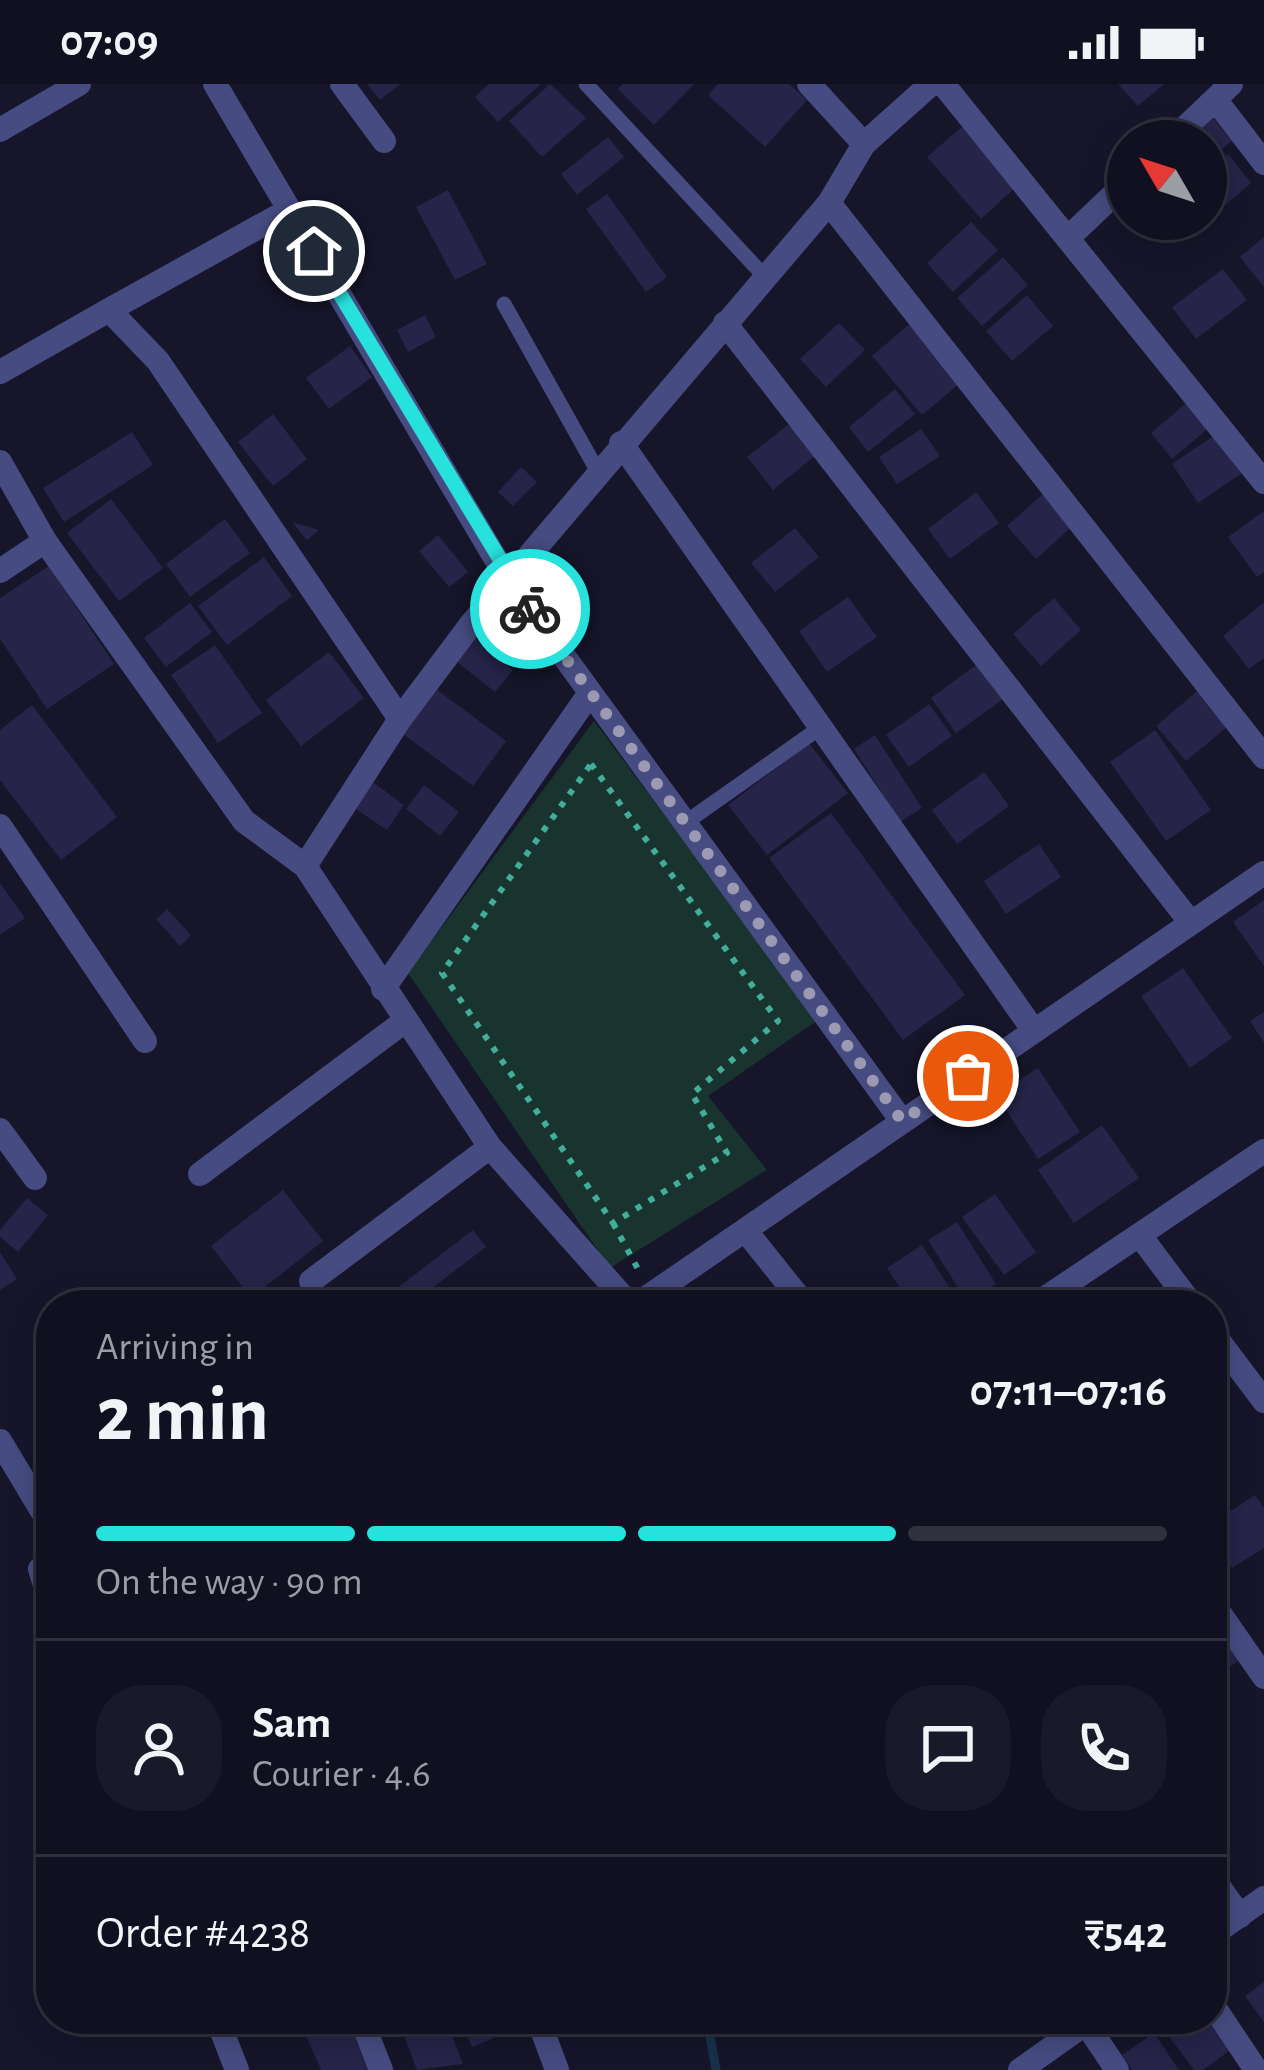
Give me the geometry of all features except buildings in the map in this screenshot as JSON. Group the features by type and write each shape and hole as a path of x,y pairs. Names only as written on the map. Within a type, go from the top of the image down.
{"street":[{"path":"0,130 79,84"},
{"path":"215,84 508,578 902,1121"},
{"path":"342,84 384,141"},
{"path":"809,84 864,144"},
{"path":"305,866 400,719 508,578 829,203 864,144 931,84"},
{"path":"943,84 1264,482"},
{"path":"1193,120 1223,91 1264,163"},
{"path":"1069,237 1107,201"},
{"path":"829,203 1264,757"},
{"path":"0,372 290,210"},
{"path":"109,310 158,361 400,719"},
{"path":"725,323 1191,923"},
{"path":"621,443 1034,1030"},
{"path":"0,462 45,542 244,821 305,866 490,1147 628,1290"},
{"path":"0,571 45,542"},
{"path":"383,989 590,692"},
{"path":"0,826 145,1041"},
{"path":"658,1290 1264,873"},
{"path":"200,1174 405,1021"},
{"path":"0,1130 35,1178"},
{"path":"311,1281 490,1147"},
{"path":"1059,1290 1264,1151"},
{"path":"746,1230 793,1290"},
{"path":"1141,1238 1181,1290"},
{"path":"1227,1352 1264,1402"},
{"path":"0,1441 36,1501"},
{"path":"1227,1623 1264,1676"},
{"path":"1227,1897 1240,1916"},
{"path":"1227,1924 1264,1898"},
{"path":"1227,2026 1256,2070"},
{"path":"223,2034 237,2070"},
{"path":"367,2034 381,2070"},
{"path":"544,2034 557,2070"},
{"path":"1020,2070 1069,2034"},
{"path":"1095,2034 1117,2070"}],"lane":[{"path":"586,84 765,277"},
{"path":"504,304 597,470"},
{"path":"686,823 821,728"}],"path":[{"path":"613,1223 727,1153 692,1094 778,1021 591,764 442,974 613,1223 636,1290"}],"green space":[{"path":"594,721 818,1020 708,1096 767,1170 610,1268 408,973"}],"waterway":[{"path":"710,2034 716,2070"}],"way so far":[{"path":"530,609 902,1121 968,1076"}],"route":[{"path":"314,251 530,609"}]}
